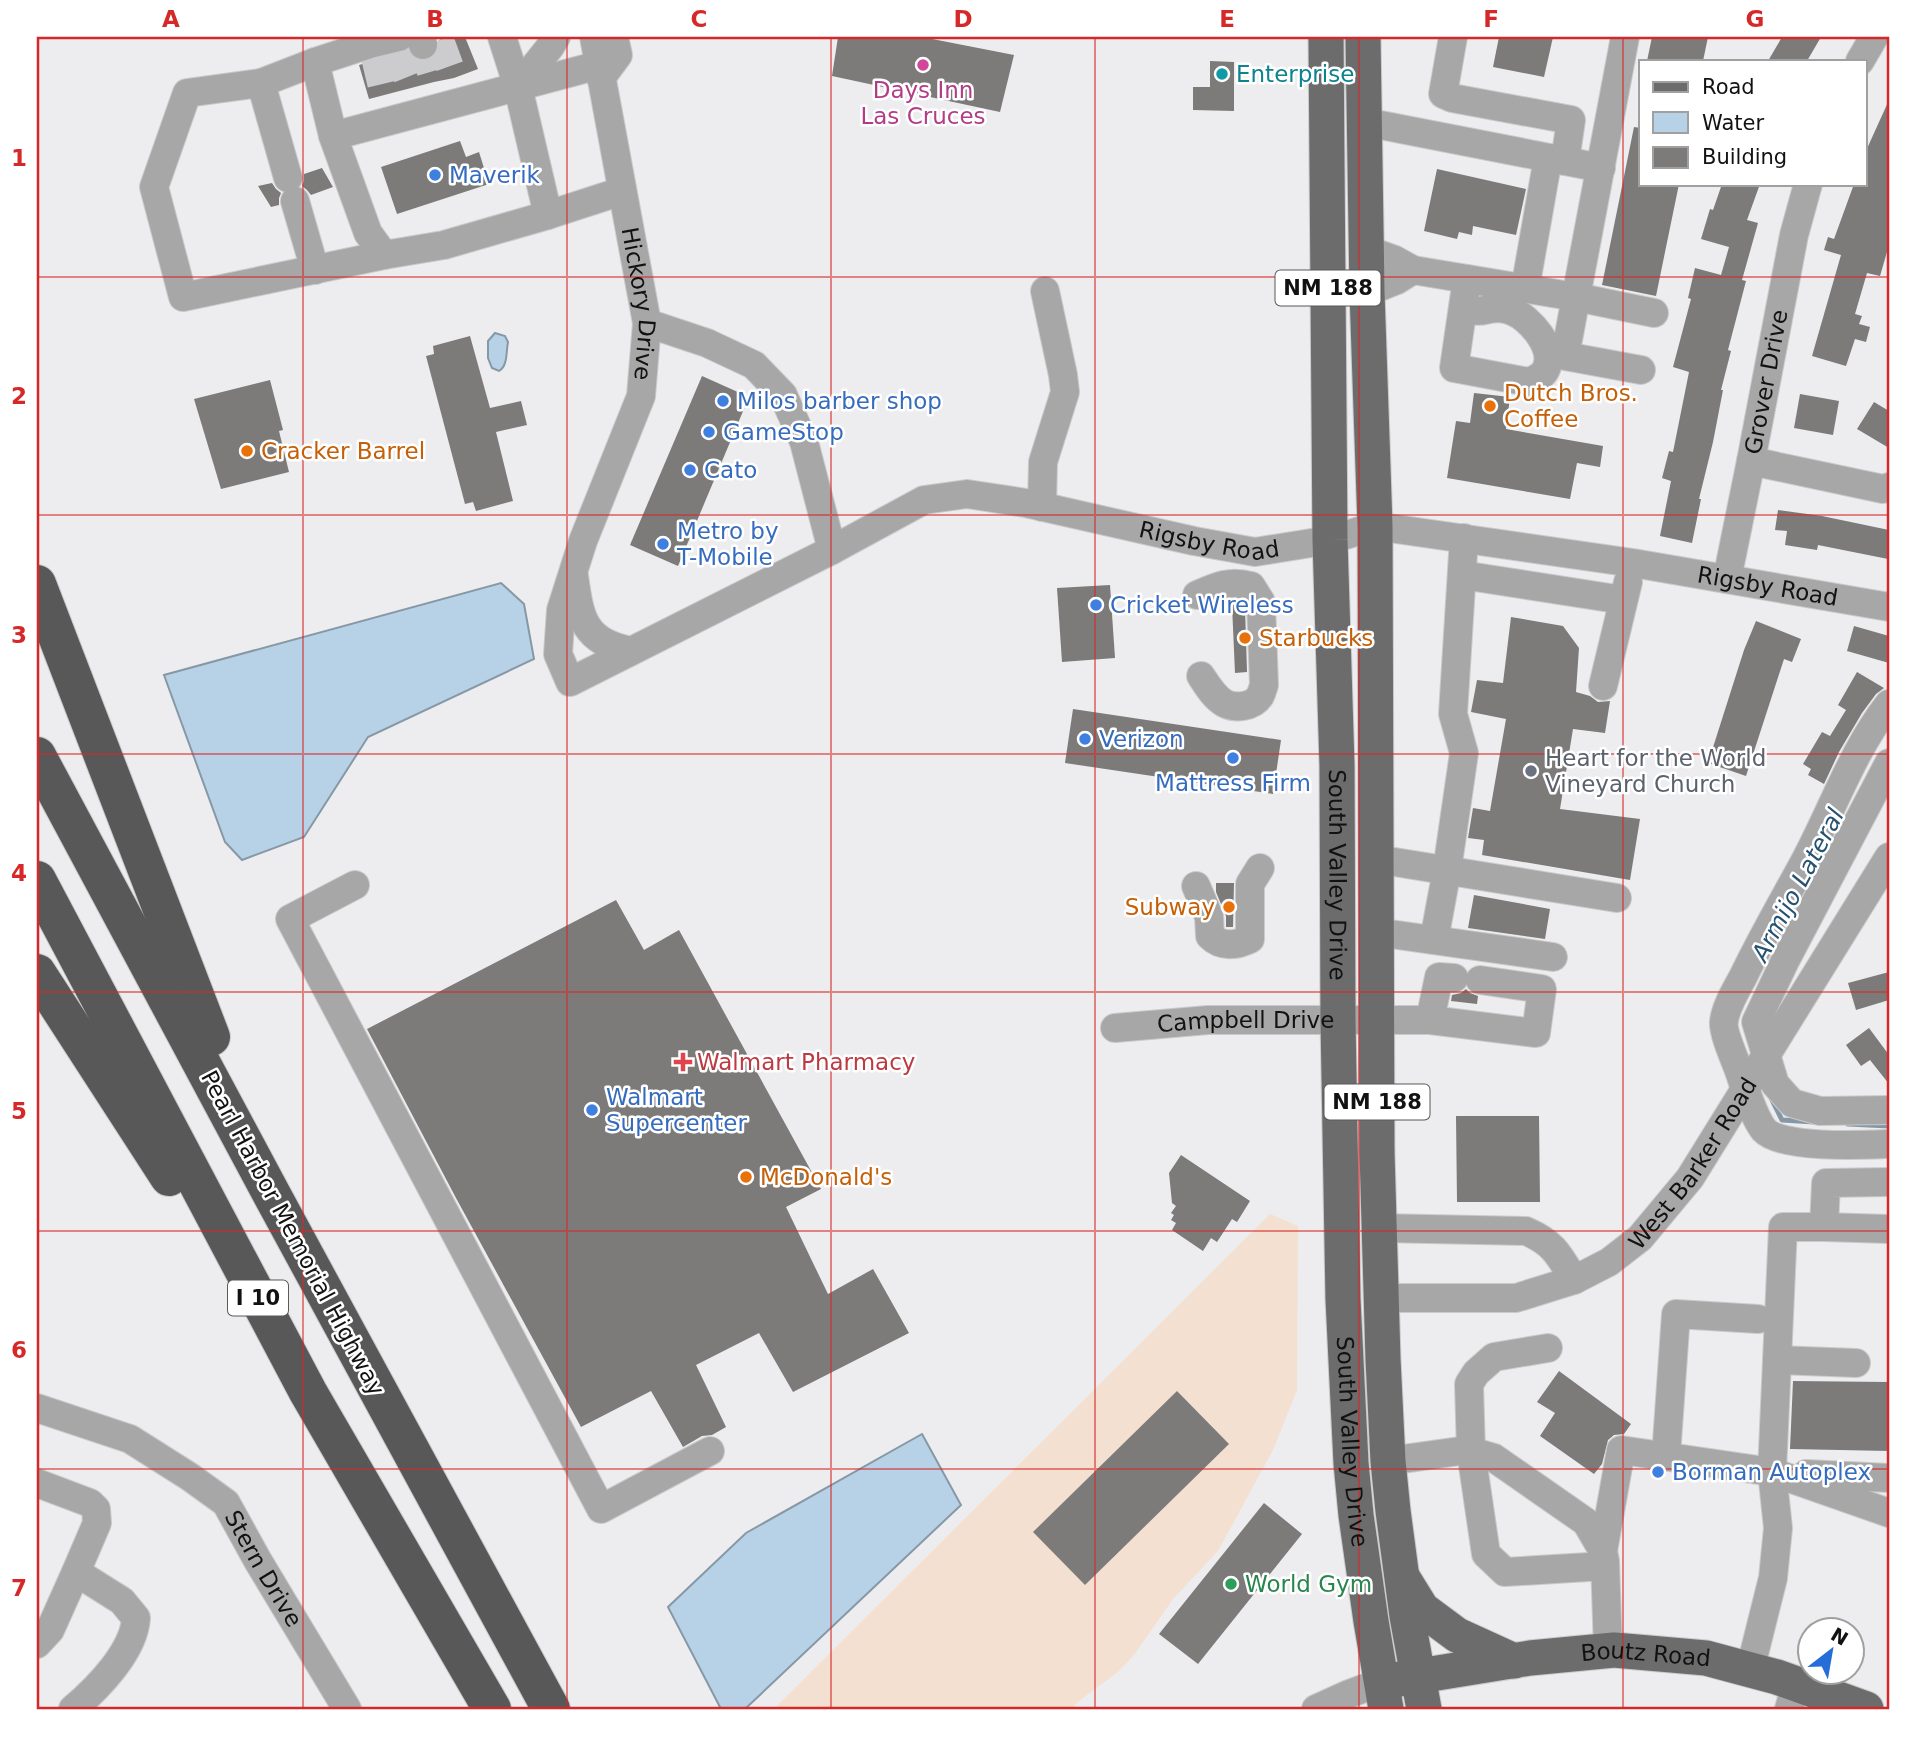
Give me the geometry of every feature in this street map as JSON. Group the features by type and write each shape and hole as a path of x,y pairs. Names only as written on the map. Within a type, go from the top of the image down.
{"highway":[{"path":"37,584 272,1195"},
{"name":"Pearl Harbor Memorial Highway","path":"37,756 551,1709"},
{"name":"I 10","path":"37,880 308,1392 492,1709"},
{"path":"37,973 308,1392"}],"main road":[{"name":"South Valley Drive","path":"1326,37 1330,540 1337,765 1343,1299 1351,1463 1363,1568 1384,1696"},
{"name":"South Valley Drive","path":"1363,37 1374,526 1377,1152 1383,1359 1388,1461 1401,1575 1421,1693"},
{"path":"1401,1575 1422,1609 1457,1635 1514,1661"},
{"name":"Boutz Road","path":"1384,1696 1421,1693 1514,1661 1608,1651 1706,1658 1750,1670 1793,1697 1851,1707"}],"street":[{"path":"502,37 518,87 548,215"},
{"path":"518,87 556,37"},
{"name":"Hickory Drive","path":"570,682 558,654 561,610 583,541 642,396 647,323 593,37"},
{"path":"333,136 387,108 437,95 518,87 600,72 618,55 614,37"},
{"path":"1453,37 1443,94 1452,98 1571,120 1556,160 1525,289"},
{"path":"1625,37 1565,356 1641,369"},
{"path":"1861,60 1874,37"},
{"path":"406,43 315,62 261,83 187,93 154,187 183,297 444,245 622,191"},
{"path":"315,62 333,136 368,233 384,255"},
{"path":"261,83 315,270"},
{"path":"1461,141 1468,100"},
{"path":"1365,122 1601,168"},
{"name":"Grover Drive","path":"1727,579 1794,235 1807,186"},
{"path":"1367,250 1413,270 1654,313"},
{"path":"1367,292 1397,280 1413,270"},
{"path":"1467,279 1473,310 1454,368 1529,382 1539,377 1533,366 1533,354 1528,342 1519,330 1473,310"},
{"path":"1042,507 1043,462 1065,392 1045,291"},
{"path":"647,323 707,343 754,365 783,395 804,442 832,550"},
{"path":"1751,461 1883,489 1889,487"},
{"name":"Rigsby Road","path":"570,682 832,550 924,500 967,494 1255,552 1330,540 1374,526 1633,563 1889,607"},
{"path":"1434,940 1464,753 1453,714 1464,538"},
{"path":"1603,686 1633,563"},
{"path":"573,572 578,606 590,632 611,647 631,651"},
{"path":"1462,575 1623,600"},
{"path":"1197,594 1236,582 1251,586 1261,602 1264,685 1260,697 1249,705 1237,707 1224,703 1201,676"},
{"path":"1889,704 1849,770 1807,857 1760,942 1723,1023 1745,1088 1766,1132 1778,1138 1836,1146 1889,1144"},
{"path":"1889,763 1756,1022 1776,1084 1793,1103 1820,1111 1889,1110"},
{"name":"West Barker Road","path":"1382,1298 1516,1298 1574,1280 1609,1262 1640,1238 1689,1178 1889,857"},
{"path":"1376,859 1616,898"},
{"path":"1196,886 1209,917 1210,936 1217,943 1239,944 1250,939 1250,884 1260,868"},
{"path":"355,885 290,919 601,1509 710,1451"},
{"path":"1376,932 1553,957"},
{"name":"Campbell Drive","path":"1115,1028 1208,1020 1377,1019 1430,1020 1536,1033 1542,989 1439,977 1430,1020"},
{"path":"1824,1227 1826,1183 1889,1182"},
{"path":"1750,1670 1773,1578 1778,1528 1772,1472 1783,1227 1889,1229"},
{"path":"1380,1228 1526,1231 1543,1238 1558,1254 1574,1280"},
{"path":"1666,1456 1676,1314 1758,1319"},
{"path":"1548,1348 1494,1357 1476,1373 1469,1384 1471,1452 1486,1554 1505,1572 1604,1558"},
{"path":"1777,1360 1856,1363"},
{"name":"Stern Drive","path":"37,1408 130,1439 226,1503 347,1709"},
{"path":"1608,1651 1604,1558 1621,1450 1772,1472 1889,1478"},
{"path":"1388,1461 1460,1451 1494,1458 1586,1522 1604,1558"},
{"path":"1772,1472 1889,1513"},
{"path":"37,1483 90,1503 96,1510 97,1523 50,1630 37,1644"},
{"path":"73,1709 106,1678 133,1636 136,1618 122,1601 76,1572"},
{"path":"1316,1709 1349,1694 1384,1696"}],"shaded area":[{"path":"1270,1214 1298,1226 1297,1390 1273,1450 1218,1551 1173,1599 1134,1655 1119,1671 1071,1709 774,1709"}],"water":[{"path":"495,333 505,336 508,342 505,362 499,371 492,368 488,358 488,341"},
{"path":"501,583 524,604 534,659 368,737 304,837 242,860 225,842 164,675"},
{"path":"922,1434 961,1505 745,1709 721,1709 668,1607 746,1533"}],"building":[{"path":"465,37 478,69 454,78 369,99 359,65 407,51 413,58 428,61 436,55 439,40"},
{"name":"Days Inn Las Cruces","path":"838,37 922,37 1014,55 1000,112 832,76"},
{"path":"1499,37 1553,37 1544,77 1493,67"},
{"path":"1652,37 1708,37 1703,60 1647,60"},
{"path":"1782,37 1821,37 1808,60 1769,60"},
{"name":"Enterprise","path":"1210,61 1234,62 1234,111 1193,110 1193,87 1210,87"},
{"path":"1889,100 1889,245 1880,276 1867,273 1855,314 1862,316 1859,324 1870,327 1866,342 1855,339 1846,366 1812,356 1841,255 1824,250 1828,237 1834,239 1853,186 1867,186 1867,149"},
{"path":"1634,127 1639,128 1639,186 1679,186 1656,296 1602,285"},
{"name":"Maverik","path":"460,141 466,157 479,152 489,184 397,214 381,167"},
{"path":"322,168 333,187 311,195 302,186 304,174"},
{"path":"1437,169 1526,189 1516,235 1473,226 1472,235 1459,232 1457,239 1424,231"},
{"path":"272,183 281,193 279,205 271,207 258,186"},
{"path":"1721,186 1759,186 1747,220 1758,223 1742,280 1746,281 1728,350 1731,351 1692,543 1660,536 1671,481 1662,478 1669,451 1673,452 1689,372 1673,367 1691,299 1688,298 1695,268 1721,275 1729,247 1701,239 1710,209 1713,210"},
{"path":"470,336 490,408 521,401 527,425 496,432 513,501 476,511 473,502 465,504 426,356 434,354 433,346"},
{"path":"702,376 749,397 678,566 630,545"},
{"name":"Cracker Barrel","path":"270,380 283,430 279,431 289,472 221,489 194,399"},
{"path":"1474,393 1510,397 1506,429 1603,446 1600,467 1577,463 1570,499 1447,478 1456,421 1470,423"},
{"path":"1800,394 1839,401 1833,435 1794,428"},
{"path":"1874,402 1889,411 1889,448 1857,429"},
{"path":"1778,510 1889,530 1888,559 1818,545 1817,550 1785,545 1787,531 1775,530"},
{"path":"1110,585 1115,658 1062,662 1057,588"},
{"path":"1232,605 1245,607 1247,672 1235,673"},
{"name":"Heart for the World Vineyard Church","path":"1511,617 1563,626 1579,648 1576,692 1590,696 1598,702 1610,701 1605,733 1573,729 1560,809 1640,819 1630,880 1482,855 1484,840 1468,838 1473,808 1490,811 1506,719 1471,712 1477,680 1503,683"},
{"path":"1756,621 1801,639 1792,662 1784,659 1746,776 1708,763"},
{"path":"1854,626 1889,636 1889,663 1847,651"},
{"path":"1857,672 1884,688 1862,713 1824,784 1808,775 1811,769 1803,764 1822,732 1830,736 1846,710 1838,705"},
{"path":"1073,709 1281,740 1273,794 1065,763"},
{"path":"1216,883 1234,883 1233,927 1226,927 1226,916 1216,892"},
{"path":"1474,895 1550,909 1545,939 1468,928"},
{"name":"Walmart Supercenter","path":"616,900 644,950 679,930 821,1189 786,1207 828,1294 873,1269 909,1333 793,1392 759,1333 696,1365 726,1427 683,1447 651,1391 581,1427 367,1029"},
{"path":"1889,972 1889,1000 1856,1010 1848,983"},
{"path":"1466,989 1478,996 1477,1004 1451,1001 1452,995"},
{"path":"1869,1028 1889,1055 1889,1084 1870,1060 1861,1066 1846,1045"},
{"path":"1456,1116 1539,1116 1540,1202 1457,1202"},
{"path":"1181,1155 1250,1201 1237,1222 1232,1219 1217,1242 1211,1238 1203,1251 1172,1230 1176,1223 1171,1220 1174,1215 1171,1213 1176,1206 1172,1203 1169,1173"},
{"path":"1559,1371 1631,1424 1624,1434 1614,1435 1608,1440 1602,1464 1594,1474 1540,1436 1555,1413 1537,1402"},
{"path":"1793,1381 1889,1382 1889,1451 1790,1449"},
{"path":"1177,1391 1229,1444 1085,1585 1033,1532"},
{"name":"World Gym","path":"1264,1503 1302,1534 1198,1664 1159,1634"}],"waterway":[{"name":"Armijo Lateral","path":"1771,1098 1782,1120 1814,1122"},
{"name":"Armijo Lateral","path":"1848,1124 1889,1126"}],"tunnel":[{"path":"440,40 454,78"},
{"path":"423,45 434,82"},
{"path":"397,51 412,88"},
{"path":"375,57 384,95"}],"place":[{"name":"Days Inn Las Cruces","path":"923,65"},
{"name":"Enterprise","path":"1222,74"},
{"name":"Maverik","path":"435,175"},
{"name":"Milos barber shop","path":"723,401"},
{"name":"Dutch Bros. Coffee","path":"1490,406"},
{"name":"GameStop","path":"709,432"},
{"name":"Cracker Barrel","path":"247,451"},
{"name":"Cato","path":"690,470"},
{"name":"Metro by T-Mobile","path":"663,544"},
{"name":"Cricket Wireless","path":"1096,605"},
{"name":"Starbucks","path":"1245,638"},
{"name":"Verizon","path":"1085,739"},
{"name":"Mattress Firm","path":"1233,758"},
{"name":"Heart for the World Vineyard Church","path":"1531,771"},
{"name":"Subway","path":"1229,907"},
{"name":"Walmart Pharmacy","path":"683,1062"},
{"name":"Walmart Supercenter","path":"592,1110"},
{"name":"McDonald's","path":"746,1177"},
{"name":"Borman Autoplex","path":"1658,1472"},
{"name":"World Gym","path":"1231,1584"}]}
